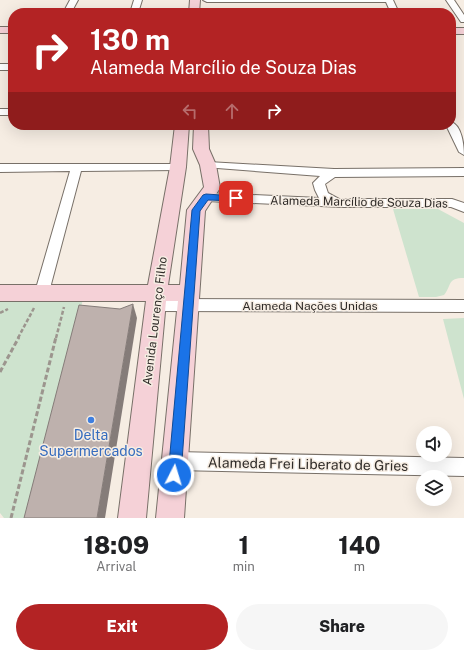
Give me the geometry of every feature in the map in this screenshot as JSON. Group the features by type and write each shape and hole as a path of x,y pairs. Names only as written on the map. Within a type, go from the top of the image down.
{"street":[{"path":"207,0 389,0"},
{"path":"456,9 464,20"},
{"name":"Avenida Lourenço Filho","path":"132,518 156,299 178,167 182,130"},
{"path":"170,518 196,210 212,188 208,165 201,148 201,130"},
{"path":"453,130 464,152"},
{"path":"208,165 334,173 464,172"},
{"path":"0,168 178,167 183,192 188,197 206,197"},
{"path":"42,292 77,168"},
{"path":"334,173 324,178 320,183 321,194 327,199 342,203"},
{"name":"Alameda Marcílio de Souza Dias","path":"206,197 342,203 452,203 464,208"},
{"path":"0,293 42,292 156,299 189,299"},
{"name":"Alameda Nações Unidas","path":"189,299 464,306"},
{"name":"Alameda Frei Liberato de Gries","path":"176,461 464,468"}],"path":[{"path":"0,372 42,292"},
{"path":"11,518 68,293"}],"green space":[{"path":"393,209 438,209 464,223 464,278 455,279 452,281 444,295 436,297 419,297"},
{"path":"0,299 83,299 30,518 4,518 0,513"},
{"path":"464,318 464,399 443,319"}],"building":[{"name":"Delta Supermercados","path":"133,304 97,518 24,518 79,305 120,309"}],"place":[{"name":"Delta Supermercados","path":"91,420"}],"route":[{"path":"174,475 196,210 206,197 236,198"}]}
